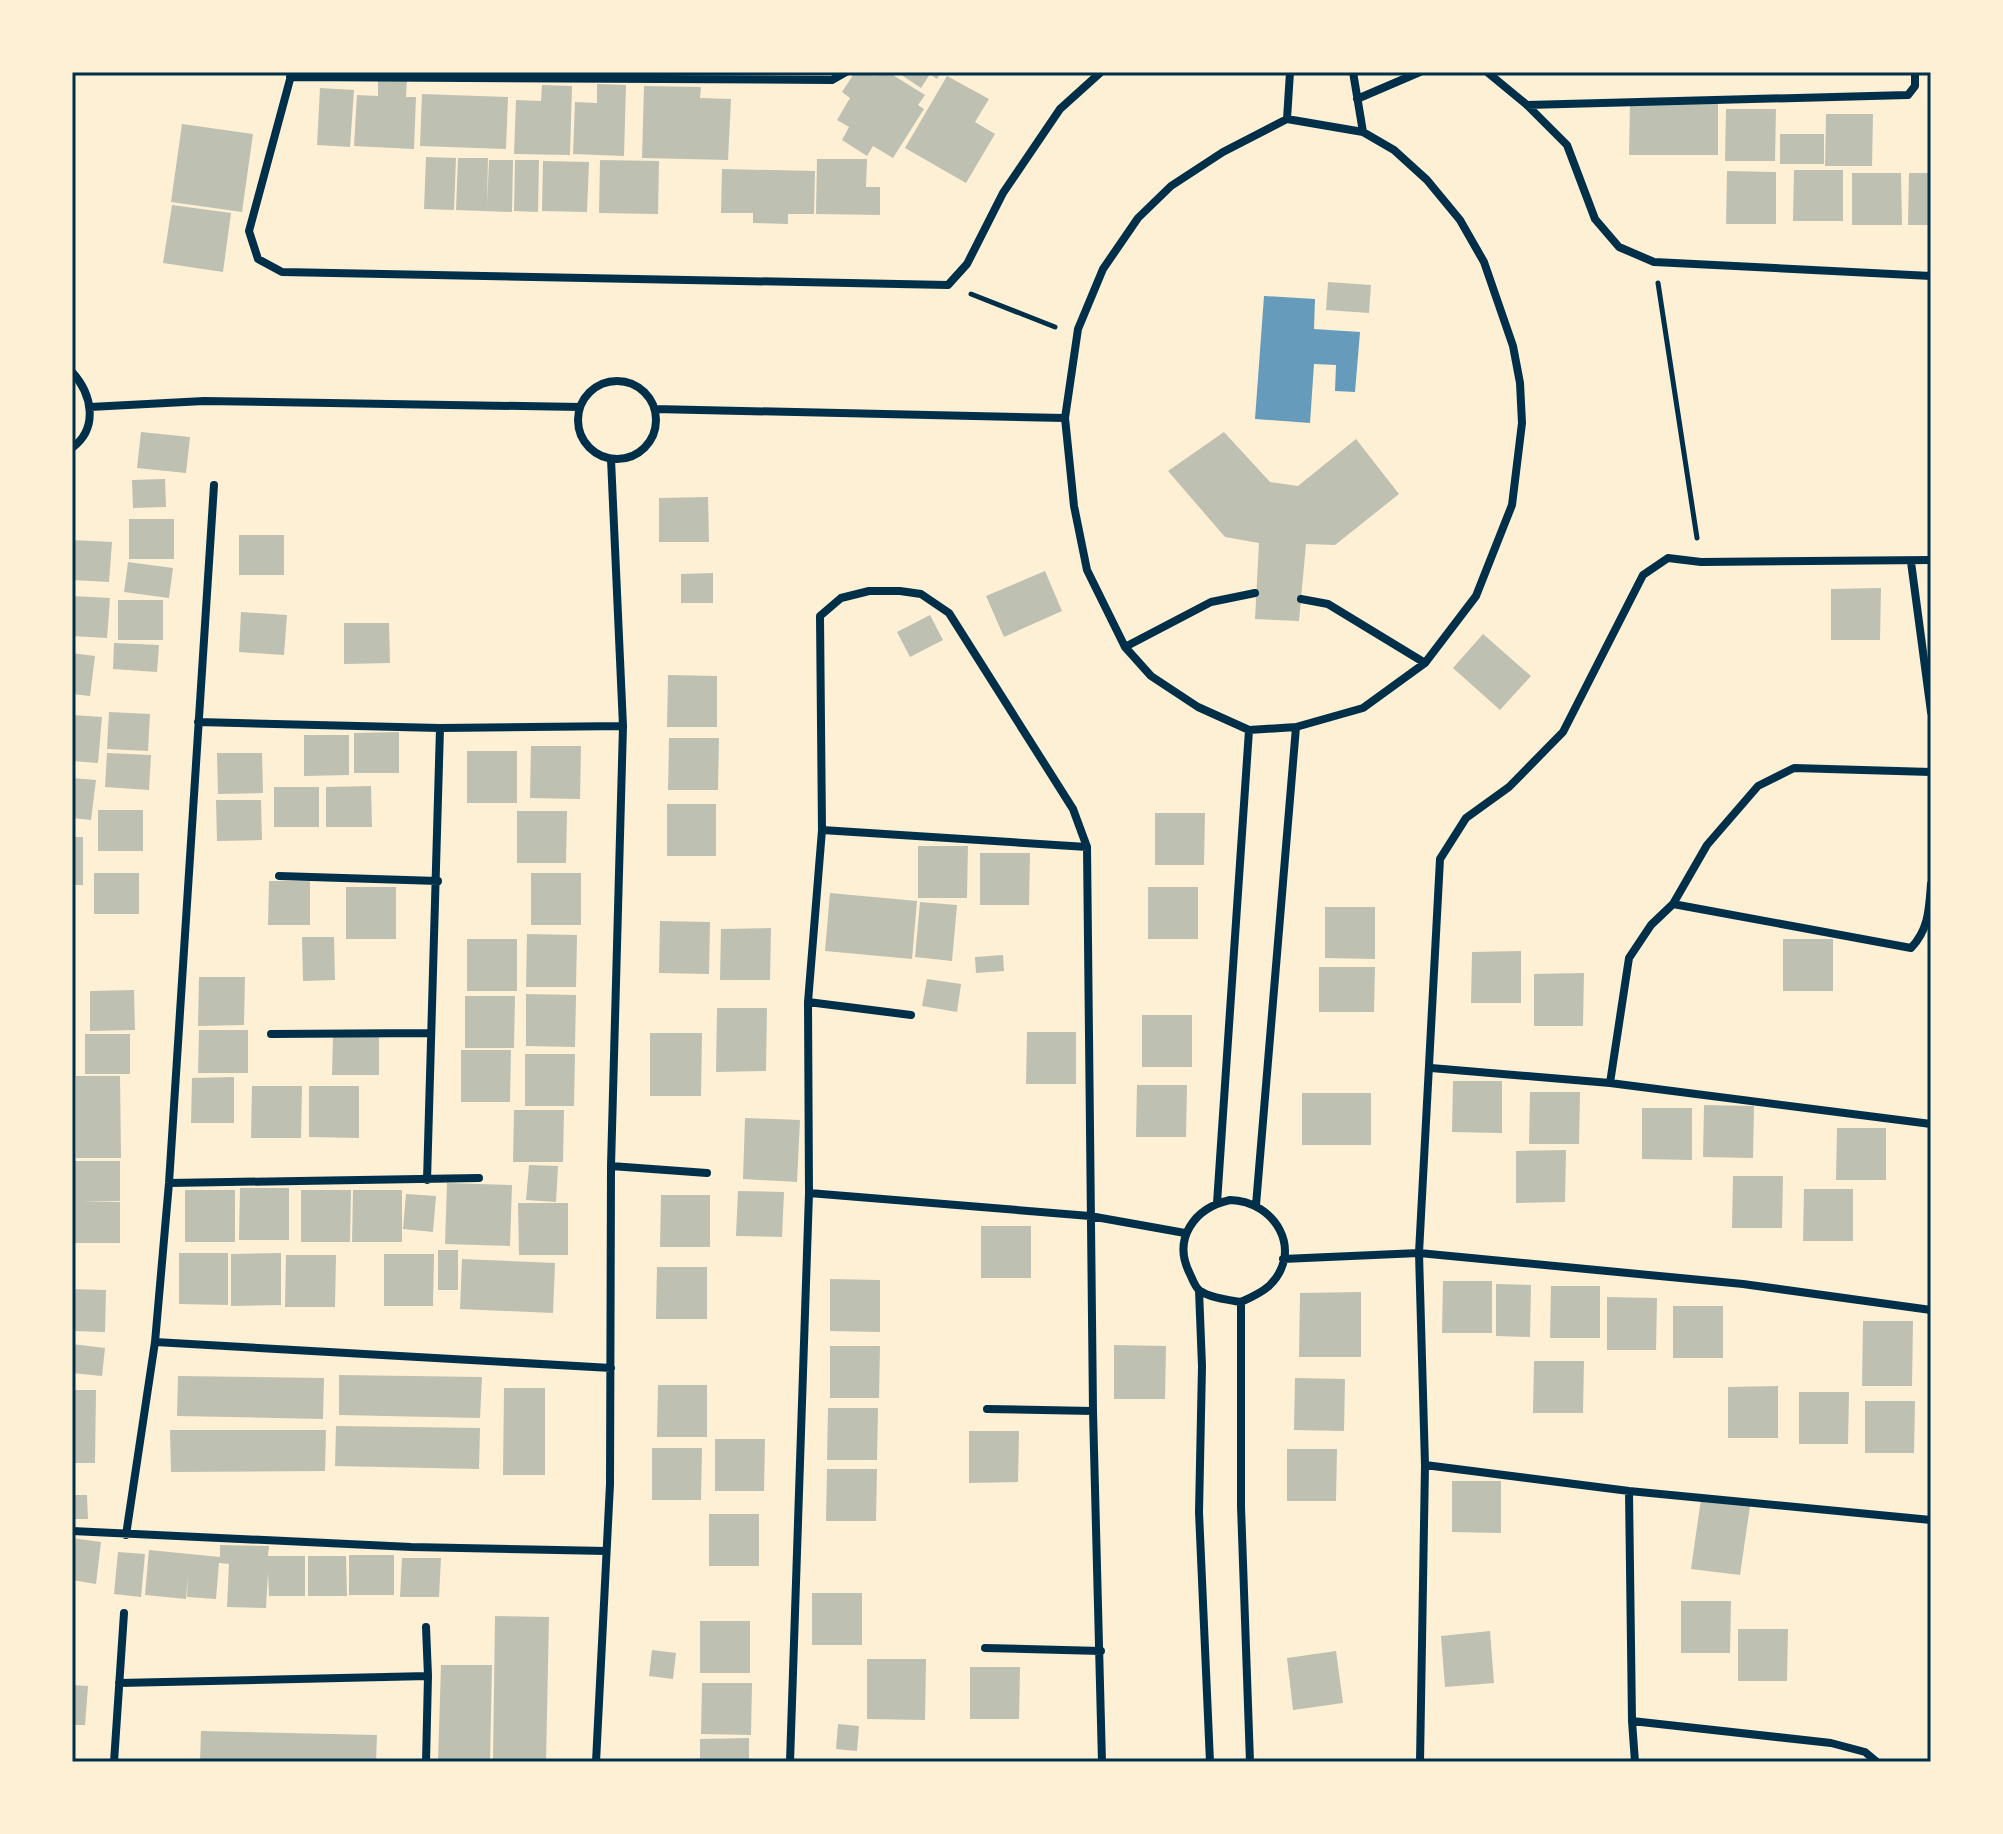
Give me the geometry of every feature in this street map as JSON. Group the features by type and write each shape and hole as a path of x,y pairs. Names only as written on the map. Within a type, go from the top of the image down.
{"street":[{"path":"846,72 832,80 291,74 249,231 258,259 282,272 948,285 967,264 1003,193 1060,109 1101,72"},
{"path":"1287,119 1290,72"},
{"path":"1353,72 1363,132"},
{"path":"1357,99 1420,72"},
{"path":"1487,72 1527,105 1567,145 1595,219 1619,247 1654,262 1931,276"},
{"path":"1527,105 1908,95 1915,86 1915,72"},
{"path":"1287,119 1363,132 1394,150 1427,180 1460,220 1484,262 1513,346 1520,383 1522,423 1512,505 1476,596 1425,663 1363,708 1296,727 1249,730 1198,707 1151,676 1125,647 1087,570 1074,506 1065,418 1078,329 1103,269 1138,218 1171,186 1223,152 1287,119"},
{"path":"72,372 85,388 90,407 88,426 72,448"},
{"path":"622,381 643,390 655,409 653,435 645,447 626,458 599,456 581,438 577,425 582,401 594,388 606,382 622,381"},
{"path":"90,407 204,401 580,407"},
{"path":"655,409 1065,418"},
{"path":"596,1762 611,1368 611,1166 623,726 611,459"},
{"path":"126,1535 155,1342 169,1183 214,485"},
{"path":"1420,1762 1425,1465 1419,1253 1440,859 1466,818 1509,787 1563,732 1643,575 1668,558 1701,562 1931,560"},
{"path":"1911,562 1931,712"},
{"path":"790,1762 809,1193 808,1002 822,830 820,616 841,598 869,591 921,594 949,613 1073,809 1087,847 1093,1411 1102,1762"},
{"path":"1125,647 1211,602 1255,593"},
{"path":"1301,599 1328,604 1425,663"},
{"path":"198,722 440,728 623,726"},
{"path":"1256,1205 1296,727"},
{"path":"427,1180 440,728"},
{"path":"1217,1203 1249,730"},
{"path":"1610,1083 1629,958 1651,925 1673,904 1707,845 1758,786 1794,768 1931,772"},
{"path":"822,830 1087,847"},
{"path":"279,876 438,881"},
{"path":"1673,904 1911,948 1923,935 1929,915 1931,884"},
{"path":"808,1002 911,1015"},
{"path":"271,1034 430,1033"},
{"path":"1431,1068 1610,1083 1931,1124"},
{"path":"611,1166 707,1173"},
{"path":"169,1183 479,1178"},
{"path":"809,1193 1090,1216 1185,1233"},
{"path":"1199,1290 1241,1302 1269,1286 1279,1274 1284,1248 1279,1227 1265,1210 1243,1200 1217,1203 1196,1216 1185,1233 1186,1266 1199,1290 1202,1366 1199,1512 1210,1762"},
{"path":"1283,1259 1419,1253 1743,1284 1931,1310"},
{"path":"1241,1302 1241,1506 1250,1762"},
{"path":"155,1342 611,1368"},
{"path":"987,1409 1093,1411"},
{"path":"1425,1465 1629,1491 1931,1520"},
{"path":"1629,1491 1635,1762"},
{"path":"72,1531 411,1547 606,1551"},
{"path":"114,1762 124,1613"},
{"path":"426,1627 426,1762"},
{"path":"985,1648 1101,1651"},
{"path":"119,1683 428,1676"},
{"path":"1632,1721 1831,1743 1865,1752 1877,1762"}],"path":[{"path":"1654,262 1701,562"},
{"path":"948,285 1055,327 1078,329"}],"water":[{"path":"1264,296 1315,299 1314,329 1360,332 1355,392 1335,391 1336,365 1314,364 1310,423 1255,419"}],"building":[{"path":"855,72 867,72 874,76 876,72 888,72 925,95 918,105 924,109 893,158 873,146 867,156 842,140 849,127 837,120 850,98 842,92"},
{"path":"897,72 941,72 937,79 930,74 921,88"},
{"path":"947,76 989,99 975,122 995,134 966,183 905,148"},
{"path":"378,78 407,79 406,97 416,97 414,149 354,146 357,95 378,96"},
{"path":"597,84 626,85 624,156 573,154 575,102 597,103"},
{"path":"542,85 572,86 570,155 514,154 516,100 541,101"},
{"path":"644,86 701,87 700,98 731,99 728,160 642,158"},
{"path":"320,88 354,90 350,147 317,145"},
{"path":"422,94 508,97 506,149 420,146"},
{"path":"1630,103 1718,103 1718,155 1629,155"},
{"path":"1726,109 1776,109 1775,161 1725,161"},
{"path":"1826,114 1873,114 1872,166 1825,166"},
{"path":"182,124 253,134 242,212 171,202"},
{"path":"1780,134 1824,134 1824,164 1780,164"},
{"path":"426,157 456,158 454,210 424,209"},
{"path":"458,158 488,158 487,205 489,160 513,160 512,212 456,210"},
{"path":"817,159 867,159 866,187 880,187 880,215 816,214"},
{"path":"515,160 539,160 538,212 514,211"},
{"path":"600,160 659,161 658,214 599,213"},
{"path":"543,161 589,162 587,212 542,211"},
{"path":"722,169 815,171 814,214 788,214 788,224 753,223 753,213 721,213"},
{"path":"1794,170 1843,170 1843,221 1793,221"},
{"path":"1727,171 1776,172 1776,224 1726,224"},
{"path":"1852,173 1901,173 1902,225 1852,225"},
{"path":"1909,173 1931,173 1931,225 1908,225"},
{"path":"172,205 231,213 223,272 163,263"},
{"path":"1328,282 1371,285 1369,313 1326,310"},
{"path":"141,432 190,437 186,473 137,468"},
{"path":"1224,432 1270,482 1298,486 1356,439 1399,494 1335,545 1306,544 1299,621 1255,619 1259,543 1225,537 1168,471"},
{"path":"165,479 166,507 133,508 132,480"},
{"path":"708,497 709,542 659,542 659,498"},
{"path":"129,519 174,519 174,559 129,559"},
{"path":"239,535 284,535 284,575 239,575"},
{"path":"72,540 112,542 109,582 72,580"},
{"path":"128,562 173,568 169,598 124,592"},
{"path":"1045,571 1062,611 1004,637 986,596"},
{"path":"713,573 713,603 681,603 681,574"},
{"path":"1881,588 1880,640 1831,640 1831,589"},
{"path":"72,596 110,598 107,638 72,636"},
{"path":"118,600 163,600 163,640 118,640"},
{"path":"241,612 287,615 284,655 239,652"},
{"path":"930,615 943,640 910,657 897,632"},
{"path":"344,623 389,623 390,663 344,664"},
{"path":"1483,634 1531,676 1500,710 1453,668"},
{"path":"114,643 159,645 157,672 113,669"},
{"path":"72,653 95,656 90,696 72,694"},
{"path":"668,675 717,676 717,727 667,727"},
{"path":"109,712 150,714 148,751 107,749"},
{"path":"72,715 102,717 98,763 72,761"},
{"path":"399,732 399,773 354,773 354,733"},
{"path":"304,735 349,735 349,775 304,776"},
{"path":"669,738 719,738 718,790 668,790"},
{"path":"531,746 581,746 580,799 530,798"},
{"path":"467,751 517,751 517,803 467,803"},
{"path":"107,753 151,755 149,790 105,787"},
{"path":"217,753 262,753 263,793 218,794"},
{"path":"72,778 96,780 91,820 72,818"},
{"path":"371,786 372,827 326,827 326,787"},
{"path":"274,787 319,787 319,827 274,827"},
{"path":"216,800 261,800 262,840 217,841"},
{"path":"667,804 716,804 716,856 667,856"},
{"path":"98,810 143,810 143,851 98,851"},
{"path":"517,811 567,811 566,863 517,863"},
{"path":"1155,813 1205,813 1204,865 1155,865"},
{"path":"72,837 83,837 83,885 72,885"},
{"path":"918,846 968,846 967,898 918,898"},
{"path":"980,853 1030,853 1029,905 980,905"},
{"path":"94,873 139,873 139,914 94,914"},
{"path":"531,873 581,873 581,925 531,925"},
{"path":"269,881 310,881 310,925 268,925"},
{"path":"346,887 396,887 396,939 346,939"},
{"path":"1148,887 1198,887 1198,939 1148,939"},
{"path":"830,893 917,901 912,959 825,951"},
{"path":"920,902 957,905 952,961 915,957"},
{"path":"1325,907 1375,907 1375,959 1325,958"},
{"path":"660,921 710,922 709,974 659,973"},
{"path":"771,928 770,980 720,980 721,929"},
{"path":"527,934 577,935 576,987 526,987"},
{"path":"302,937 334,937 335,980 303,981"},
{"path":"467,939 517,939 517,991 467,991"},
{"path":"1783,939 1833,939 1833,991 1783,991"},
{"path":"1521,951 1521,1003 1471,1003 1472,952"},
{"path":"1003,955 1004,971 976,973 975,957"},
{"path":"1319,967 1375,967 1374,1012 1319,1012"},
{"path":"1584,973 1583,1026 1534,1026 1534,974"},
{"path":"199,977 245,977 244,1025 198,1026"},
{"path":"927,979 961,984 957,1012 922,1006"},
{"path":"134,990 135,1030 90,1031 90,991"},
{"path":"526,994 576,995 575,1047 526,1046"},
{"path":"465,996 515,996 514,1048 465,1048"},
{"path":"717,1008 767,1008 766,1071 716,1072"},
{"path":"1142,1015 1192,1015 1192,1067 1142,1067"},
{"path":"199,1030 248,1030 248,1073 198,1073"},
{"path":"1027,1032 1076,1032 1076,1084 1026,1084"},
{"path":"650,1033 702,1033 701,1096 650,1096"},
{"path":"85,1034 130,1034 130,1074 85,1074"},
{"path":"333,1035 379,1035 379,1075 332,1075"},
{"path":"461,1050 511,1050 510,1102 461,1102"},
{"path":"525,1054 575,1054 574,1106 525,1106"},
{"path":"76,1076 120,1076 121,1158 76,1158"},
{"path":"234,1077 234,1123 191,1123 192,1078"},
{"path":"1453,1081 1502,1081 1502,1133 1452,1132"},
{"path":"1137,1085 1187,1085 1186,1137 1136,1137"},
{"path":"252,1086 302,1086 301,1138 251,1138"},
{"path":"309,1086 359,1086 359,1138 309,1137"},
{"path":"1530,1092 1580,1092 1579,1144 1529,1144"},
{"path":"1302,1093 1371,1093 1371,1145 1302,1145"},
{"path":"1704,1105 1754,1106 1753,1158 1703,1157"},
{"path":"1642,1108 1692,1108 1692,1160 1642,1159"},
{"path":"514,1110 564,1110 563,1162 513,1162"},
{"path":"745,1118 800,1120 797,1182 743,1179"},
{"path":"1837,1128 1886,1128 1886,1180 1836,1180"},
{"path":"1566,1150 1565,1202 1516,1203 1516,1151"},
{"path":"75,1161 120,1161 120,1201 82,1201 120,1202 120,1243 75,1243"},
{"path":"529,1165 558,1166 556,1202 526,1200"},
{"path":"1733,1176 1783,1176 1782,1228 1732,1228"},
{"path":"447,1183 512,1185 510,1246 445,1244"},
{"path":"240,1188 289,1188 289,1240 239,1240"},
{"path":"1804,1189 1853,1189 1853,1241 1803,1241"},
{"path":"185,1190 235,1190 235,1242 185,1242"},
{"path":"301,1190 351,1190 350,1242 301,1242"},
{"path":"353,1190 402,1190 402,1242 352,1242"},
{"path":"738,1191 784,1192 782,1237 736,1236"},
{"path":"406,1194 436,1196 433,1232 403,1229"},
{"path":"661,1195 710,1195 710,1247 660,1247"},
{"path":"518,1203 568,1203 568,1255 519,1255"},
{"path":"981,1226 1031,1226 1031,1278 981,1278"},
{"path":"438,1250 458,1250 458,1290 438,1290"},
{"path":"179,1253 228,1253 228,1305 179,1304"},
{"path":"281,1253 281,1305 231,1306 231,1254"},
{"path":"384,1254 434,1254 433,1306 384,1306"},
{"path":"286,1255 336,1255 335,1307 285,1307"},
{"path":"462,1259 555,1263 553,1313 460,1309"},
{"path":"657,1267 707,1267 707,1319 656,1319"},
{"path":"830,1279 880,1280 880,1332 830,1331"},
{"path":"1443,1281 1492,1281 1492,1333 1442,1333"},
{"path":"1496,1284 1531,1285 1530,1337 1496,1336"},
{"path":"1551,1286 1600,1286 1600,1338 1550,1338"},
{"path":"72,1289 106,1290 105,1332 72,1331"},
{"path":"1361,1292 1361,1357 1299,1357 1300,1293"},
{"path":"1607,1297 1657,1298 1656,1350 1607,1350"},
{"path":"1673,1306 1723,1306 1723,1358 1673,1358"},
{"path":"1863,1321 1913,1321 1912,1386 1862,1386"},
{"path":"72,1344 105,1348 102,1376 72,1373"},
{"path":"1114,1345 1166,1346 1165,1399 1114,1399"},
{"path":"830,1346 880,1346 879,1398 830,1398"},
{"path":"1534,1361 1584,1361 1583,1413 1533,1413"},
{"path":"339,1375 482,1377 480,1418 339,1415"},
{"path":"178,1376 324,1378 323,1419 177,1416"},
{"path":"1295,1378 1345,1379 1344,1431 1294,1430"},
{"path":"658,1385 707,1385 707,1437 657,1437"},
{"path":"1778,1386 1778,1438 1728,1438 1728,1387"},
{"path":"504,1388 545,1388 545,1475 503,1475"},
{"path":"72,1390 96,1390 95,1463 72,1463"},
{"path":"1799,1392 1849,1392 1848,1444 1799,1444"},
{"path":"1865,1401 1915,1401 1914,1453 1865,1453"},
{"path":"828,1408 878,1408 877,1460 827,1460"},
{"path":"336,1426 480,1428 479,1469 335,1466"},
{"path":"170,1430 326,1430 325,1471 171,1472"},
{"path":"969,1431 1019,1431 1018,1482 969,1483"},
{"path":"715,1439 765,1439 764,1491 715,1491"},
{"path":"652,1448 702,1448 701,1500 652,1500"},
{"path":"1287,1449 1337,1449 1336,1501 1287,1501"},
{"path":"827,1469 877,1469 876,1521 826,1521"},
{"path":"1452,1481 1501,1481 1501,1533 1452,1532"},
{"path":"72,1495 87,1495 88,1519 72,1519"},
{"path":"1701,1499 1750,1506 1740,1575 1691,1569"},
{"path":"709,1514 759,1514 759,1566 709,1566"},
{"path":"72,1538 101,1542 96,1584 72,1580"},
{"path":"220,1545 269,1546 268,1556 305,1556 305,1596 269,1596 268,1572 266,1608 227,1607 229,1564 219,1563 216,1599 187,1597 188,1576 186,1599 145,1595 149,1550 220,1557"},
{"path":"118,1552 145,1554 141,1597 114,1594"},
{"path":"349,1555 394,1555 394,1595 349,1595"},
{"path":"308,1556 346,1556 347,1596 308,1596"},
{"path":"402,1558 441,1558 439,1597 400,1597"},
{"path":"812,1593 862,1593 862,1645 812,1645"},
{"path":"1681,1601 1731,1601 1730,1653 1681,1653"},
{"path":"495,1616 549,1617 546,1762 493,1762"},
{"path":"700,1621 750,1621 750,1673 700,1673"},
{"path":"1738,1629 1788,1629 1787,1681 1738,1681"},
{"path":"1490,1631 1494,1683 1445,1687 1441,1636"},
{"path":"652,1650 676,1653 673,1679 649,1676"},
{"path":"1336,1651 1343,1703 1293,1710 1287,1658"},
{"path":"867,1659 926,1659 925,1720 867,1719"},
{"path":"441,1665 492,1665 490,1762 438,1762"},
{"path":"970,1667 1020,1667 1019,1719 970,1719"},
{"path":"702,1683 752,1683 751,1735 701,1734"},
{"path":"72,1685 88,1686 85,1725 72,1725"},
{"path":"838,1724 859,1726 857,1751 836,1749"},
{"path":"201,1731 377,1735 376,1762 200,1762"},
{"path":"749,1738 749,1762 700,1762 700,1739"}]}
